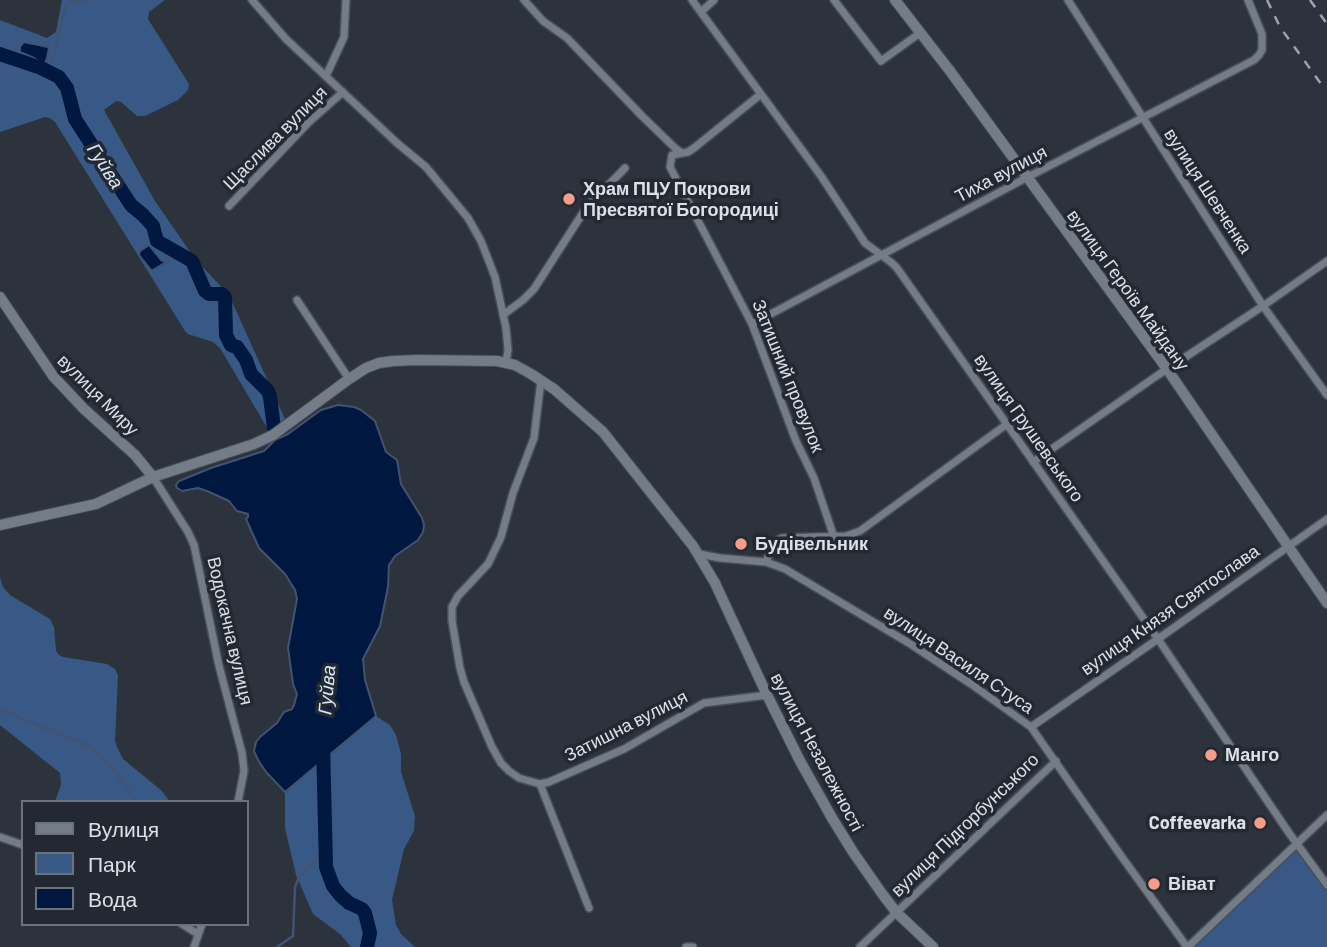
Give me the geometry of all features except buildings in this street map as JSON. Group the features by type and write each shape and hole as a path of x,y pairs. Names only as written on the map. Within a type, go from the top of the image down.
{"street":[{"name":"Щаслива вулиця","path":"252,0 286,39 426,167 468,218 481,241 495,277 508,350 506,363"},
{"name":"Щаслива вулиця","path":"326,76 344,37 346,0"},
{"path":"524,0 543,21 567,38 682,153 694,148 761,94"},
{"name":"вулиця Грушевського","path":"692,0 821,176 865,243 897,268 1327,885"},
{"path":"701,12 714,0"},
{"path":"834,0 881,61 920,33"},
{"name":"вулиця Героїв Майдану","path":"895,0 950,71 1167,369 1327,603"},
{"name":"вулиця Шевченка","path":"1068,0 1264,306 1327,395"},
{"name":"Тиха вулиця","path":"752,324 1254,60 1262,50 1262,34 1248,0"},
{"name":"Щаслива вулиця","path":"229,206 308,123 343,92"},
{"name":"Затишний провулок","path":"682,153 672,155 670,167 752,324 796,442 814,478 834,537"},
{"path":"503,315 534,289 586,208 625,168"},
{"path":"1033,462 1327,261"},
{"name":"вулиця Миру","path":"0,298 57,382 138,457 153,478"},
{"path":"297,300 349,379"},
{"path":"0,525 96,504 153,478 264,440 349,379 375,365 393,361 506,363"},
{"name":"вулиця Незалежності","path":"506,363 541,380 603,432 699,554 800,761 832,818 870,878 896,912 933,947"},
{"path":"541,380 534,438 513,493 501,537 488,564 454,601 451,615 460,668 492,747 509,771 519,778 540,784 589,908"},
{"path":"766,562 772,546 782,538 846,536 860,531 1007,424"},
{"name":"Водокачна вулиця","path":"153,478 194,545 219,666 243,753 244,771 238,800"},
{"name":"вулиця Князя Святослава","path":"1031,727 1327,519"},
{"name":"вулиця Василя Стуса","path":"699,554 714,558 766,562 781,567 912,645 1031,727 1188,947"},
{"name":"Затишна вулиця","path":"540,784 624,749 695,707 767,695"},
{"name":"вулиця Підгорбунського","path":"860,947 1056,761"},
{"path":"1188,947 1327,815"},
{"path":"0,837 21,844"},
{"path":"185,926 198,934"},
{"path":"194,947 201,926"},
{"path":"685,947 692,947"}],"green space":[{"path":"62,0 165,0 149,12 148,19 189,84 188,90 178,100 145,116 137,116 116,101 104,110 155,201 195,259 229,295 285,419 269,431 220,348 213,342 185,331 55,122 45,117 0,132 0,20 47,38 56,32"},
{"path":"0,577 3,587 10,595 50,619 59,655 107,664 115,669 118,675 117,747 123,759 162,791 169,800 56,800 61,784 60,773 0,725"},
{"path":"376,716 390,725 396,735 401,754 401,772 415,816 414,831 404,849 392,900 396,925 415,947 351,947 340,934 313,914 296,875 285,828 285,792"},
{"path":"1297,843 1327,886 1327,947 1188,947"}],"water":[{"path":"24,42 49,48 45,63 20,52"},
{"path":"149,245 161,260 166,262 153,270 139,255 140,251"},
{"path":"338,405 361,410 375,421 386,452 397,460 401,484 424,525 418,540 395,556 389,565 388,587 380,626 363,659 365,680 376,716 285,792 266,772 254,751 260,737 277,723 284,712 292,709 297,694 288,648 297,599 295,590 285,574 259,548 246,519 248,514 237,511 229,501 207,491 198,488 182,491 176,485 179,481 211,468 264,451 275,440 321,410"}],"waterway":[{"path":"50,72 65,7 70,3 89,0"},
{"name":"Гуйва","path":"0,54 59,77 67,88 75,119 131,205 153,226 157,241 192,261 205,291 225,297 226,335 231,345 237,347 246,360 251,374 268,391 274,428"},
{"path":"150,246 155,238"},
{"path":"165,262 173,258 174,253"},
{"path":"0,710 92,748 108,763 136,800"},
{"name":"Гуйва","path":"323,743 326,867 333,886 340,895 365,913 370,933 367,947"},
{"path":"277,947 293,936 295,887 299,877 325,851"}],"railway":[{"path":"1267,0 1280,27 1324,88"},
{"path":"1310,0 1327,24"}],"place":[{"name":"Храм ПЦУ Покрови Пресвятої Богородиці","path":"569,199"},
{"name":"Будівельник","path":"741,544"},
{"name":"Манго","path":"1211,755"},
{"name":"Coffeevarka","path":"1260,823"},
{"name":"Віват","path":"1154,884"}]}
